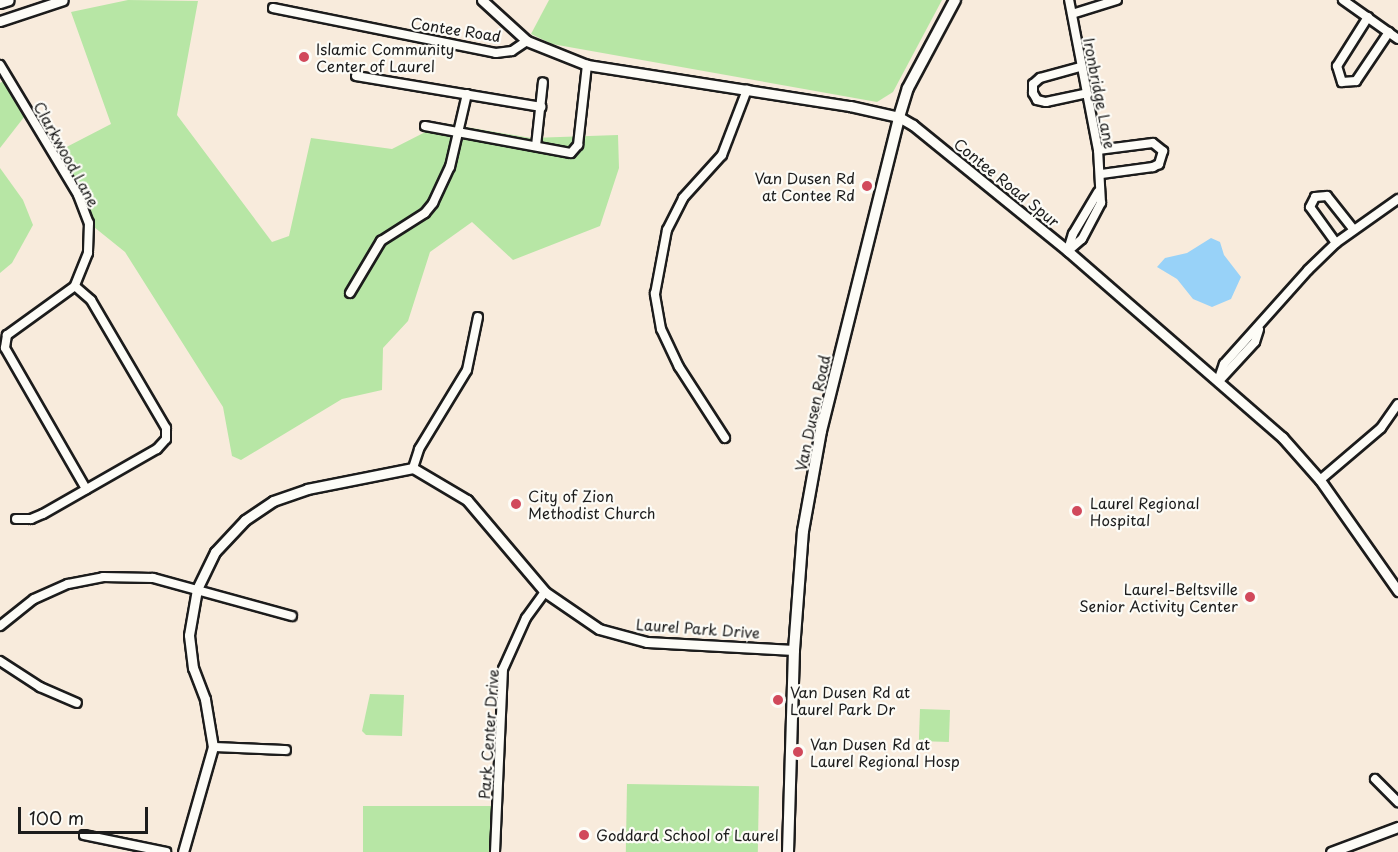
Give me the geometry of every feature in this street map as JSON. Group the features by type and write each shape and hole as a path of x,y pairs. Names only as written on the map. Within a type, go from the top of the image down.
{"main road":[{"name":"Van Dusen Road","path":"788,852 794,650 803,531 821,431 908,88 955,0"}],"street":[{"path":"0,3 9,0"},
{"path":"0,21 63,0"},
{"name":"Contee Road Spur","path":"482,0 527,41 587,65 899,117 1068,251 1282,437 1320,480 1398,591"},
{"path":"488,0 491,10"},
{"name":"Ironbridge Lane","path":"1068,251 1082,239 1094,221 1101,203 1098,192 1101,174 1098,150 1085,94 1069,0"},
{"path":"1072,14 1117,0"},
{"path":"1343,0 1398,39"},
{"name":"Contee Road","path":"273,8 496,53 512,51 527,41"},
{"path":"1368,17 1338,66 1342,82 1356,81 1389,32"},
{"name":"Clarkwood Lane","path":"0,65 78,195 89,223 88,253 75,286"},
{"path":"425,126 571,153 578,145 587,65"},
{"path":"1080,67 1040,78 1033,84 1033,93 1038,100 1046,102 1085,94"},
{"path":"356,75 541,107"},
{"path":"536,146 543,82"},
{"path":"725,438 661,329 655,294 667,230 683,198 722,155 747,90"},
{"path":"350,293 381,241 425,213 433,203 450,167 467,94"},
{"path":"1098,150 1154,143 1163,152 1159,164 1153,167 1101,174"},
{"path":"1336,243 1310,207 1316,197 1327,196 1354,230"},
{"path":"1218,381 1224,364 1260,328 1336,243 1398,199"},
{"path":"16,519 31,519 86,489 157,449 166,439 166,428 91,300 75,286 12,330 7,335 4,348 86,489"},
{"path":"183,852 213,747 205,699 193,668 189,635 197,589 215,552 245,520 273,501 365,474 413,468 419,449 467,370 478,317"},
{"path":"1320,480 1381,428 1398,404"},
{"name":"Laurel Park Drive","path":"413,468 467,500 508,544 524,570 544,592 578,618 632,639 794,650"},
{"path":"0,626 34,599 68,584 103,577 153,578 292,616"},
{"name":"Park Center Drive","path":"495,852 503,669 526,618 544,592"},
{"path":"0,662 40,687 77,703"},
{"path":"213,747 286,750"},
{"path":"1375,779 1398,802"},
{"path":"1331,852 1398,827"},
{"path":"84,835 166,852"}],"green space":[{"path":"128,0 198,1 177,115 272,242 289,236 311,138 392,149 443,123 531,138 618,135 619,168 600,226 513,260 472,222 430,252 408,321 383,348 382,390 342,399 241,460 232,456 223,407 125,252 89,223 53,154 111,124 71,12"},
{"path":"549,0 942,0 893,92 877,102 552,44 531,34"},
{"path":"8,78 28,112 0,148 0,83"},
{"path":"0,168 23,200 33,225 12,263 0,273"},
{"path":"370,694 404,695 402,736 366,735 362,731"},
{"path":"920,709 950,710 949,742 919,741"},
{"path":"627,784 759,786 758,852 626,852"},
{"path":"363,806 497,806 497,852 363,852"}],"water":[{"path":"1211,238 1220,242 1224,255 1241,277 1231,299 1212,307 1193,299 1177,279 1157,267 1165,258 1187,253"}],"place":[{"name":"Islamic Community Center of Laurel","path":"304,57"},
{"name":"Van Dusen Rd at Contee Rd","path":"867,186"},
{"name":"City of Zion Methodist Church","path":"516,504"},
{"name":"Laurel Regional Hospital","path":"1077,511"},
{"name":"Laurel-Beltsville Senior Activity Center","path":"1250,597"},
{"name":"Van Dusen Rd at Laurel Park Dr","path":"778,700"},
{"name":"Van Dusen Rd at Laurel Regional Hosp","path":"798,752"},
{"name":"Goddard School of Laurel","path":"584,835"}]}
